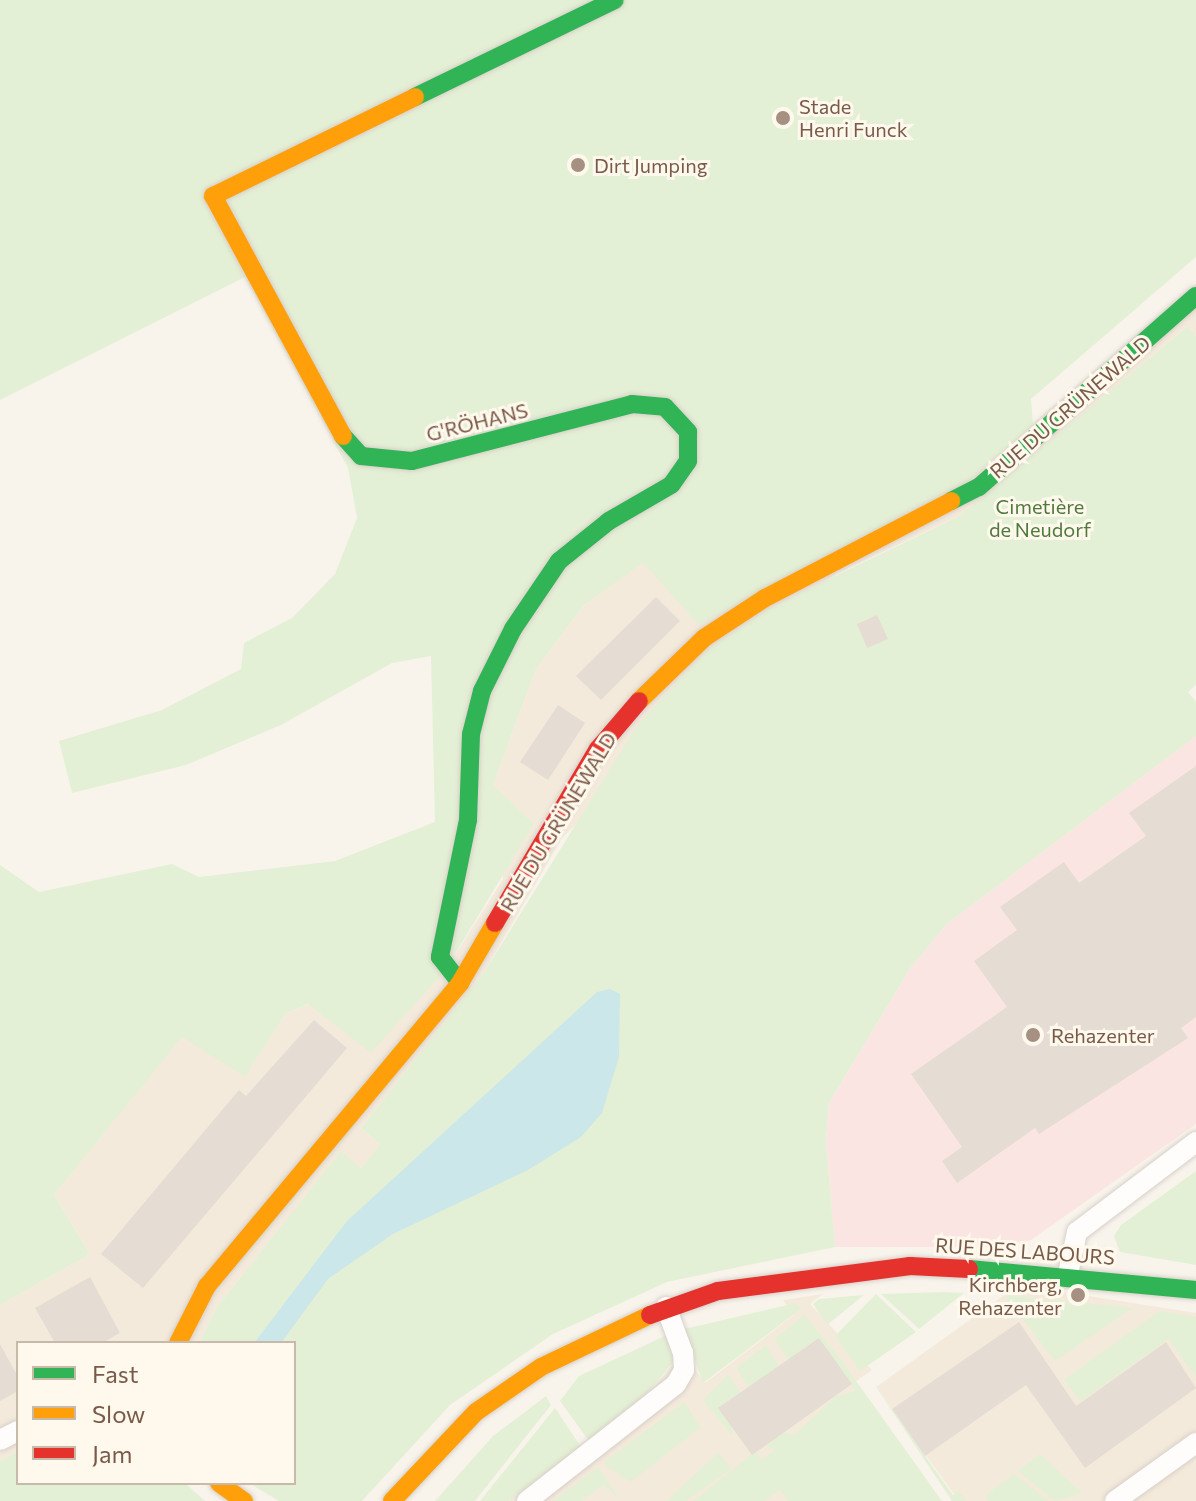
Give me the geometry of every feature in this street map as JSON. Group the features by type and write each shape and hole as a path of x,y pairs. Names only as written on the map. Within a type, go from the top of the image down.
{"main road":[{"name":"G'RÖHANS","path":"460,983 446,969 441,948 468,820 471,734 482,691 513,629 559,561 609,521 671,485 688,461 688,432 665,407 632,404 412,461 361,456 343,436 213,196 615,0"},
{"name":"RUE DU GRÜNEWALD","path":"179,1341 207,1286 460,983 598,749 656,682 704,638 765,598 979,487 1196,296"},
{"name":"RUE DES LABOURS","path":"392,1501 446,1441 506,1390 582,1342 666,1307 731,1288 839,1270 972,1266 1196,1290"},
{"path":"222,1485 244,1501"}],"street":[{"path":"1068,1274 1077,1232 1196,1142"},
{"path":"527,1501 676,1384 684,1370 683,1353 666,1307"},
{"path":"1115,1501 1196,1443"}],"shaded area":[{"path":"1196,284 1196,336 1188,326 959,516 836,574 562,838 485,971 361,1128 380,1144 361,1168 341,1152 217,1307 200,1341 16,1341 16,1452 0,1461 0,1305 90,1254 54,1195 182,1036 245,1076 285,1014 309,1004 428,986 446,969 503,879 493,785 536,669 583,606 642,563 945,498"},
{"name":"Rehazenter","path":"1196,736 1196,1124 1031,1240 1007,1247 835,1247 826,1142 829,1103 911,967 947,924"},
{"path":"1026,1286 1196,1313 1196,1501 959,1501 876,1387 1010,1291"},
{"path":"823,1294 810,1304 872,1370 852,1384 934,1501 509,1501 644,1398 683,1353 705,1383 794,1315 783,1300"}],"green space":[{"path":"0,0 1196,0 1196,257 1031,399 1033,424 969,481 699,625 643,563 583,606 536,669 493,785 534,824 446,969 371,1053 308,1004 285,1014 245,1077 182,1037 54,1195 90,1254 0,1305 0,865 39,892 172,864 199,877 335,861 435,822 431,656 392,663 281,725 186,765 72,793 59,741 162,710 241,669 244,643 292,618 335,574 357,518 348,468 245,277 0,400"},
{"name":"Cimetière de Neudorf","path":"1188,326 1196,336 1196,685 1188,692 1196,702 1196,736 947,924 911,967 829,1103 826,1142 835,1247 667,1282 553,1334 450,1405 362,1501 279,1501 252,1485 296,1485 296,1341 200,1341 217,1307 341,1151 361,1168 380,1144 361,1128 485,971 636,727 708,649 770,608 959,516"},
{"path":"1196,1171 1196,1265 1120,1252 1114,1236 1121,1225"},
{"path":"944,1292 964,1293 919,1329 881,1294"},
{"path":"876,1294 916,1332 860,1371 835,1336"},
{"path":"864,1295 827,1325 813,1304 819,1299"},
{"path":"1004,1295 1133,1308 1055,1361"},
{"path":"796,1303 801,1309 703,1383 684,1329"},
{"path":"1159,1311 1196,1317 1196,1377 1168,1339 1081,1401 1064,1380"},
{"path":"805,1315 839,1357 942,1501 788,1501 780,1490 764,1501 693,1501 755,1452 762,1460 775,1450 766,1445 784,1432 794,1435 835,1397 856,1391 819,1338 788,1360 774,1339"},
{"path":"667,1335 676,1359 644,1397 589,1441 560,1401 579,1376"},
{"path":"766,1345 779,1366 749,1387 736,1368"},
{"path":"728,1375 741,1393 732,1436 703,1400"},
{"path":"876,1387 953,1495 959,1491 966,1501 952,1501"},
{"path":"546,1396 551,1405 475,1501 435,1501 493,1436"},
{"path":"684,1402 701,1427 631,1482 607,1467 604,1462"},
{"path":"555,1408 581,1447 509,1501 480,1501"},
{"path":"16,1452 16,1485 187,1485 205,1501 0,1501 0,1461"},
{"path":"719,1452 731,1469 686,1501 666,1501"},
{"path":"1040,1454 1082,1493 1055,1501 1018,1471"},
{"path":"598,1467 621,1501 604,1485 581,1501 553,1501"},
{"path":"1014,1474 1049,1501 989,1501 985,1496"}],"water":[{"path":"610,989 620,994 619,1057 602,1113 581,1137 528,1170 393,1234 328,1279 282,1341 256,1341 347,1221 597,992"}],"building":[{"path":"656,597 680,621 601,700 576,676"},
{"path":"877,615 888,639 867,648 857,624"},
{"path":"558,705 585,723 548,780 520,762"},
{"name":"Rehazenter","path":"1196,766 1196,1017 1181,1028 1188,1038 1039,1134 1035,1128 957,1183 942,1161 962,1147 911,1074 1007,1007 974,961 1017,930 1000,907 1064,862 1079,883 1146,836 1129,813"},
{"path":"314,1020 347,1048 143,1288 101,1254 239,1090 246,1096"},
{"path":"90,1277 120,1333 106,1341 54,1341 35,1308"},
{"path":"1019,1322 1076,1406 1166,1342 1196,1388 1085,1468 1026,1385 925,1456 892,1409"},
{"path":"819,1338 852,1384 752,1455 718,1408"},
{"path":"0,1344 16,1373 16,1392 0,1401"}],"traffic: fast":[{"path":"415,97 615,0"},
{"path":"951,501 979,487 1196,296"},
{"path":"343,436 361,456 412,461 632,404 665,407 688,432 688,461 671,485 609,521 559,561 513,629 482,691 471,734 468,820 440,957 460,983"},
{"path":"969,1269 1196,1290"}],"traffic: slow":[{"path":"343,436 213,196 415,97"},
{"path":"639,701 704,638 765,598 951,501"},
{"path":"179,1341 207,1286 460,983 495,923"},
{"path":"392,1501 476,1412 541,1367 650,1315"},
{"path":"222,1485 244,1501"}],"traffic: jam":[{"path":"495,923 598,749 639,701"},
{"path":"650,1315 718,1291 910,1266 969,1269"}],"place":[{"name":"Stade Henri Funck","path":"783,118"},
{"name":"Dirt Jumping","path":"578,165"},
{"name":"Rehazenter","path":"1033,1035"},
{"name":"Kirchberg, Rehazenter","path":"1078,1295"}]}
